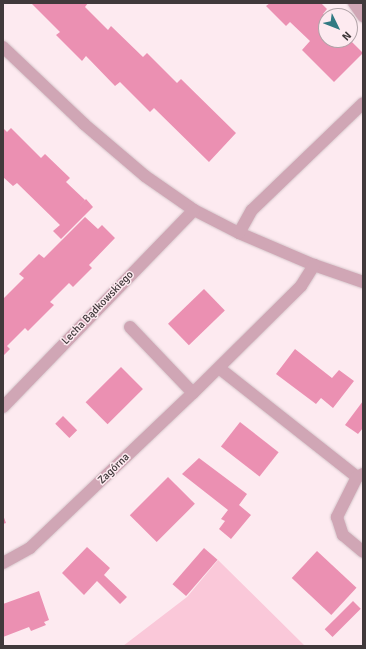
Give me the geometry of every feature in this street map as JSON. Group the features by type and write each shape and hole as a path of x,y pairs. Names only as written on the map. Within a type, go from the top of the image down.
{"street":[{"path":"354,3 363,16"},
{"path":"3,47 84,124 146,176 194,210 239,233 314,265 363,282"},
{"path":"239,233 252,210 363,103"},
{"name":"Lecha Bądkowskiego","path":"3,407 194,210"},
{"name":"Zagórna","path":"3,563 30,548 193,393 301,286 314,265"},
{"path":"130,327 193,393"},
{"path":"219,368 360,475 337,517 343,535 363,552"}],"shaded area":[{"path":"218,560 305,646 123,646 187,597"}],"building":[{"path":"31,3 88,3 85,7 108,30 111,26 143,57 147,53 177,83 181,79 236,133 209,162 154,108 150,112 120,82 115,86 86,56 82,61 56,35 60,32"},
{"path":"270,3 321,3 326,8 318,8 318,48 358,48 363,53 334,82 302,50 310,41 290,22 286,26 266,6"},
{"path":"3,128 7,132 11,128 41,158 45,154 70,178 66,182 85,200 77,209 86,199 93,207 61,239 53,231 60,225 17,183 13,186 3,177"},
{"path":"85,217 98,229 102,225 115,238 89,265 92,268 73,287 69,283 50,302 54,305 28,331 25,328 7,346 10,349 3,356 3,299 24,278 19,274 39,254 44,258"},
{"path":"204,289 225,311 189,345 168,324"},
{"path":"295,349 332,378 339,370 354,381 333,408 321,398 316,404 276,374"},
{"path":"121,367 143,389 108,424 86,402"},
{"path":"363,401 363,428 358,434 345,425"},
{"path":"63,416 77,430 69,438 55,424"},
{"path":"240,422 279,452 260,477 221,446"},
{"path":"199,458 247,494 239,505 251,515 231,539 219,529 225,521 221,519 228,510 182,474"},
{"path":"168,477 195,504 157,542 130,515"},
{"path":"3,515 6,523 3,524"},
{"path":"87,547 110,568 104,575 127,597 120,604 97,581 84,595 62,573"},
{"path":"204,548 218,560 186,596 173,584"},
{"path":"317,551 356,588 331,615 292,578"},
{"path":"39,591 49,620 44,622 46,625 31,631 29,627 3,637 3,604"},
{"path":"353,601 361,609 332,637 325,629"}]}
